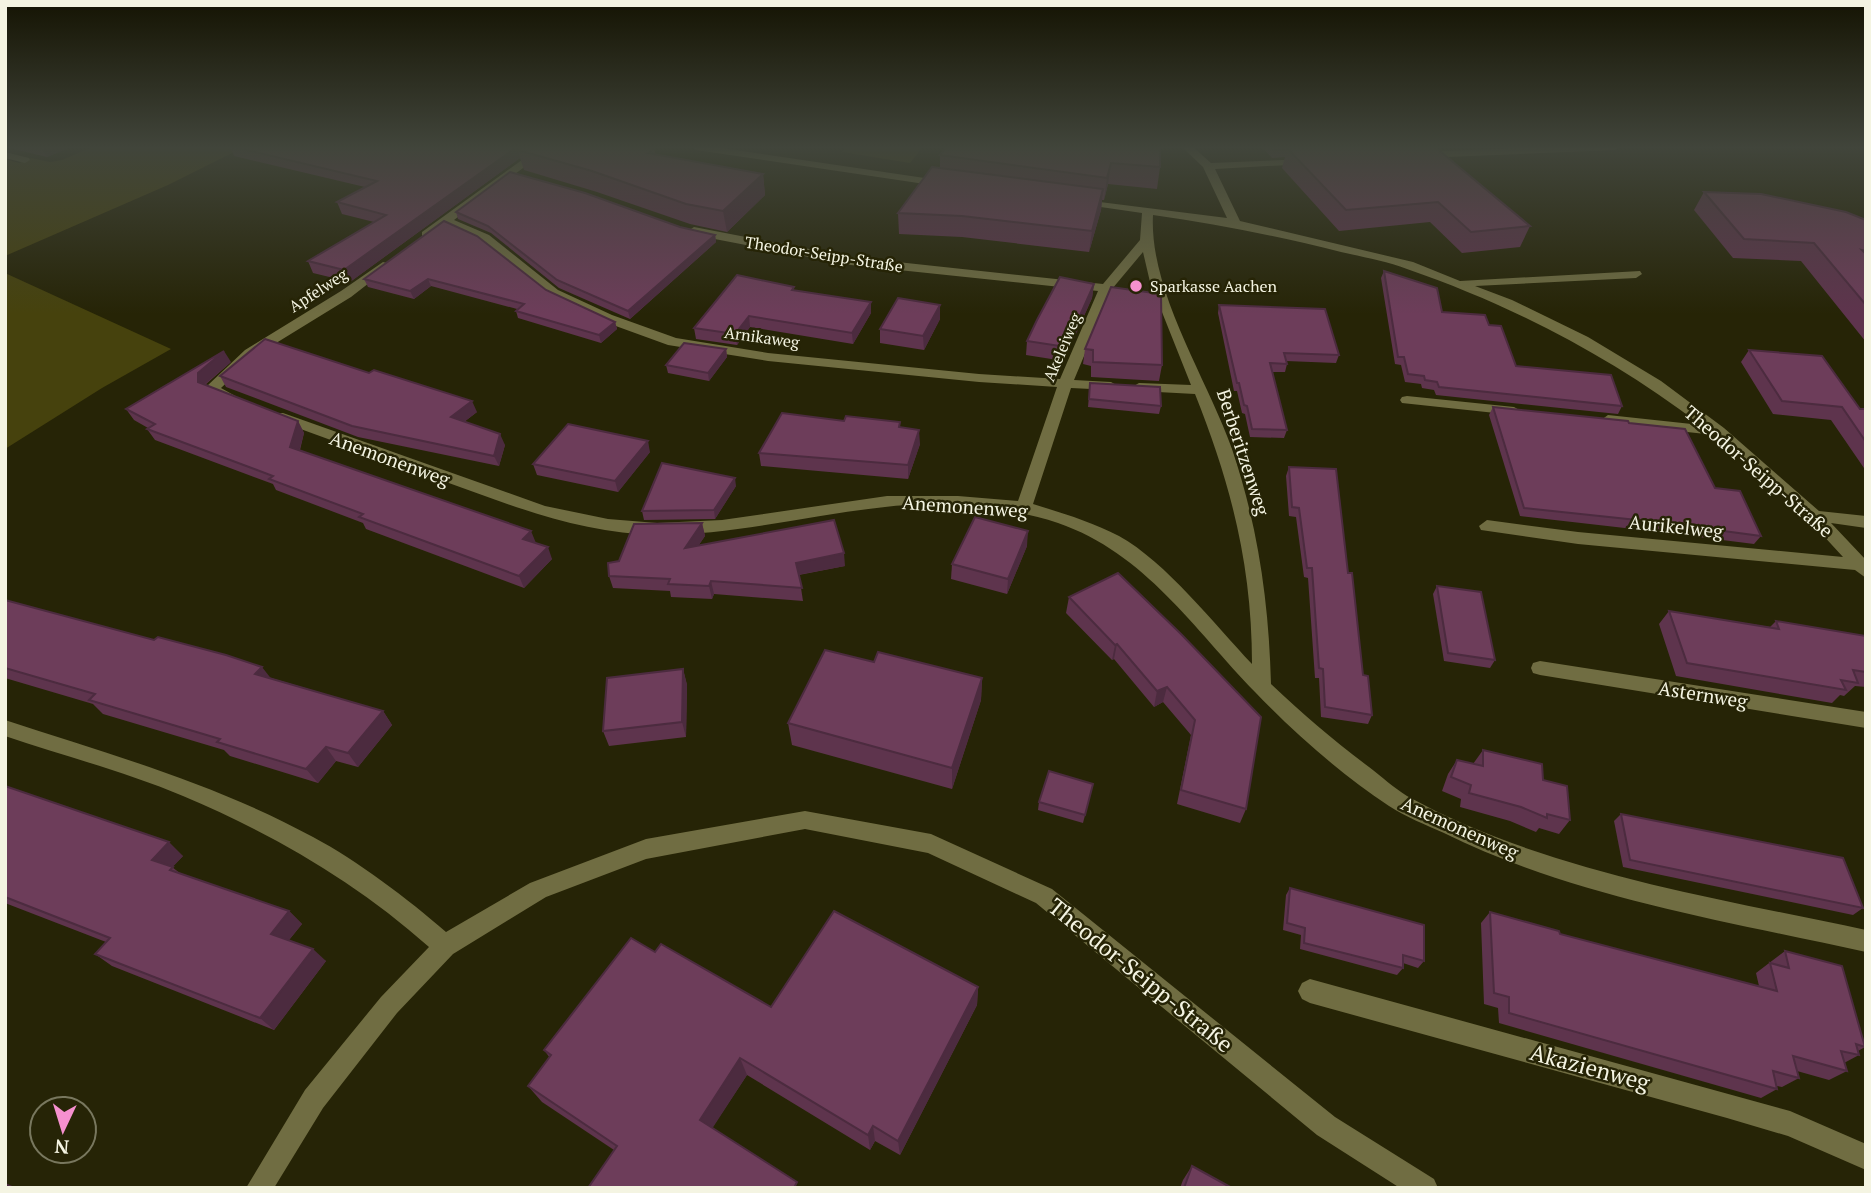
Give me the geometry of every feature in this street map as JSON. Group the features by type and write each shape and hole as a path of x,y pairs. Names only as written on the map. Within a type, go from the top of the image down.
{"street":[{"path":"413,244 467,203"},
{"name":"Theodor-Seipp-Straße","path":"1088,203 1235,223 1409,265 1458,283 1583,340 1656,384 1719,431 1815,516 1863,568"},
{"path":"1226,203 1235,223"},
{"path":"1146,240 1148,211"},
{"name":"Arnikaweg","path":"449,216 485,237 554,293 607,318 673,342 768,357 1065,384 1202,390"},
{"name":"Theodor-Seipp-Straße","path":"686,230 851,261 1106,288"},
{"name":"Akeleiweg","path":"1024,508 1037,461 1065,384 1106,288 1146,240"},
{"name":"Berberitzenweg","path":"1146,240 1156,282 1224,448 1250,539 1261,626 1262,687"},
{"name":"Apfelweg","path":"212,389 250,354 346,294 392,259"},
{"name":"Theodor-Seipp-Straße","path":"1458,283 1636,274"},
{"name":"Anemonenweg","path":"212,389 432,473 542,511 608,525 657,529 722,526 887,501 958,501 1024,508 1069,521 1115,541 1154,571 1262,687 1310,734 1398,801 1487,844 1571,872 1689,902 1866,941"},
{"path":"1408,400 1531,412"},
{"path":"1586,418 1719,431"},
{"path":"1815,516 1866,522"},
{"name":"Aurikelweg","path":"1487,526 1863,568"},
{"name":"Asternweg","path":"1540,668 1866,720"},
{"path":"5,728 188,789 306,844 406,912 445,946"},
{"name":"Theodor-Seipp-Straße","path":"259,1188 314,1099 389,1005 445,946 538,890 646,849 805,820 930,844 1044,896 1326,1126 1425,1188"},
{"name":"Akazienweg","path":"1310,991 1727,1105 1790,1125 1866,1157"}],"shaded area":[{"path":"5,203 127,203 5,256"},
{"path":"5,273 171,349 102,388 5,449"}],"building":[{"path":"340,203 439,203 344,270 308,261 386,215"},
{"path":"469,203 612,203 680,227 715,235 628,311 557,280 488,226 456,212"},
{"path":"682,203 732,203 723,211"},
{"path":"906,203 1099,203 1092,231 962,216 898,213"},
{"path":"1339,203 1430,203 1346,210"},
{"path":"1439,203 1502,203 1530,226 1471,232"},
{"path":"1713,203 1802,203 1846,212 1866,220 1866,251 1862,250 1866,254 1866,305 1814,243 1744,239"},
{"path":"444,221 477,236 546,290 615,322 599,335 516,311 524,304 428,279 410,291 364,279"},
{"path":"1384,271 1437,288 1442,312 1485,315 1489,325 1501,326 1516,366 1611,375 1622,406 1439,387 1437,382 1425,380 1424,376 1408,374 1404,357 1398,357"},
{"path":"737,275 794,287 792,290 871,302 852,333 749,316 735,334 694,328"},
{"path":"1060,277 1094,284 1066,347 1027,341 1037,320"},
{"path":"1111,287 1161,294 1162,365 1093,362 1093,350 1085,349"},
{"path":"898,298 940,305 923,336 880,329"},
{"path":"1219,305 1325,309 1339,355 1284,353 1287,364 1270,363 1287,430 1252,429 1247,406 1244,405 1237,383"},
{"path":"265,339 369,373 374,370 472,401 451,417 500,434 494,456 352,426 220,376"},
{"path":"684,343 726,349 708,373 666,365"},
{"path":"1749,350 1822,356 1860,409 1866,409 1866,442 1842,407 1782,401"},
{"path":"224,351 198,373 198,382 298,421 290,447 531,531 523,539 548,547 519,576 359,517 363,514 269,479 273,476 147,429 155,424 126,409"},
{"path":"1090,383 1160,387 1161,406 1089,399"},
{"path":"1493,407 1685,429 1715,488 1740,491 1761,536 1524,508"},
{"path":"782,413 844,421 846,416 900,422 899,427 919,430 908,465 759,453"},
{"path":"568,424 648,441 615,481 533,464"},
{"path":"662,463 735,478 714,510 642,511"},
{"path":"1289,467 1336,469 1348,573 1352,573 1363,675 1368,676 1372,715 1325,707 1323,669 1319,668 1312,568 1307,568 1299,508 1292,507"},
{"path":"975,517 1028,531 1008,579 952,564"},
{"path":"834,520 844,553 796,563 802,588 711,581 709,586 668,584 670,579 609,576 608,563 619,561 634,524 702,523 685,548"},
{"path":"1118,573 1261,717 1246,809 1181,790 1195,720 1167,687 1157,691 1117,644 1115,645 1069,597"},
{"path":"1437,586 1481,592 1495,660 1448,653"},
{"path":"5,600 154,640 158,637 226,655 262,667 255,674 383,711 348,753 326,747 306,769 217,742 220,739 89,700 95,694 5,668"},
{"path":"1669,611 1779,629 1776,621 1866,636 1866,672 1853,670 1858,683 1841,680 1846,690 1687,663"},
{"path":"825,650 874,662 878,652 982,678 952,768 788,723"},
{"path":"683,669 682,722 603,731 607,678"},
{"path":"1483,750 1542,764 1543,780 1567,786 1570,820 1547,814 1547,818 1521,807 1469,793 1471,785 1451,777 1457,760 1483,766"},
{"path":"1049,771 1093,784 1085,815 1039,802"},
{"path":"5,786 169,842 152,860 173,867 170,870 289,911 271,934 313,949 260,1018 95,954 110,938 5,897"},
{"path":"1621,814 1843,858 1863,908 1630,860"},
{"path":"1290,888 1424,925 1424,961 1403,955 1403,968 1304,943 1305,928 1287,923"},
{"path":"834,911 978,987 898,1141 873,1126 868,1135 740,1058 700,1120 797,1182 794,1188 588,1188 617,1146 528,1086 551,1055 544,1050 631,938 655,952 661,944 771,1007"},
{"path":"1490,912 1559,931 1560,934 1777,991 1770,963 1789,968 1785,951 1842,966 1865,1047 1856,1044 1859,1055 1841,1051 1847,1071 1793,1056 1799,1078 1773,1071 1777,1089 1509,1013 1509,997 1494,993"},
{"path":"1192,1166 1232,1188 1184,1188"}],"place":[{"name":"Sparkasse Aachen","path":"1136,286"}]}
